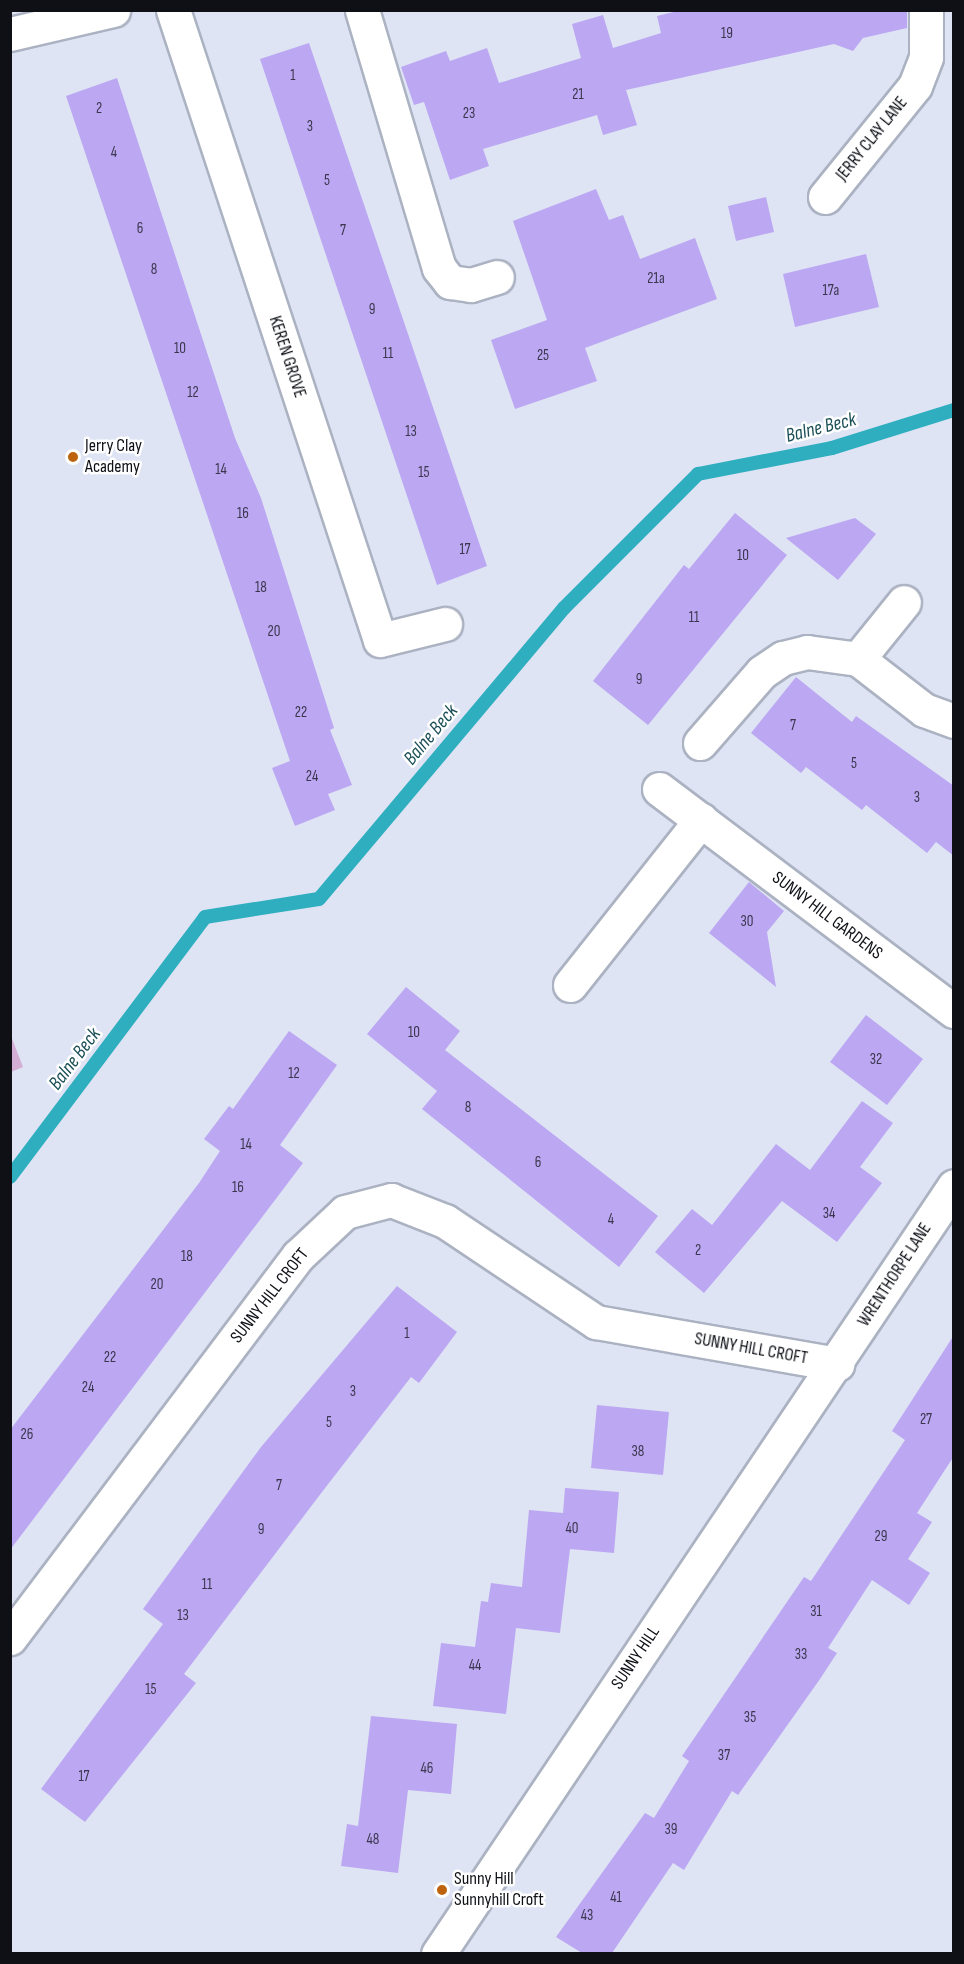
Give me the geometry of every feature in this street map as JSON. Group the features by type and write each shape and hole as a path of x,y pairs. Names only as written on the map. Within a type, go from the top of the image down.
{"street":[{"name":"KEREN GROVE","path":"173,10 380,640 445,624"},
{"path":"362,10 439,268 450,282 471,285 497,277"},
{"name":"JERRY CLAY LANE","path":"825,196 915,86 926,57 926,10"},
{"path":"10,34 107,11"},
{"path":"858,659 904,602"},
{"path":"700,743 762,672 783,658 807,652 858,659 924,710 954,721"},
{"name":"SUNNY HILL GARDENS","path":"659,789 954,1011"},
{"path":"570,985 701,820"},
{"name":"WRENTHORPE LANE","path":"837,1364 954,1186"},
{"name":"SUNNY HILL CROFT","path":"10,1638 298,1256 345,1212 392,1200 445,1221 596,1322 837,1364"},
{"name":"SUNNY HILL","path":"438,1953 837,1364"}],"shaded area":[{"path":"11,1036 23,1067 10,1072"}],"building":[{"path":"682,10 907,10 907,28 863,38 853,51 834,44 626,90 637,125 603,135 597,115 483,149 489,166 450,180 424,102 414,105 401,67 446,51 450,61 487,48 499,83 581,58 572,24 603,15 613,48 661,33 657,16"},
{"path":"309,43 487,566 437,585 260,59"},
{"path":"117,78 235,438 261,498 334,728 330,730 352,785 328,794 335,810 295,826 272,768 290,761 66,96"},
{"path":"596,189 609,220 623,215 640,259 695,238 717,299 585,348 597,381 515,409 491,340 547,320 513,221"},
{"path":"766,197 774,232 736,241 728,206"},
{"path":"866,254 879,307 795,327 783,274"},
{"path":"735,513 787,555 648,725 593,681 684,565 689,569"},
{"path":"855,518 876,534 838,580 786,538"},
{"path":"796,677 852,722 856,716 954,786 954,856 936,842 927,853 866,805 862,810 806,767 801,773 751,733"},
{"path":"749,882 784,911 767,932 776,987 709,933"},
{"path":"406,987 460,1031 445,1050 658,1216 619,1267 422,1109 437,1091 367,1034"},
{"path":"866,1015 923,1059 887,1105 830,1062"},
{"path":"289,1031 337,1065 280,1145 303,1163 10,1550 10,1430 199,1183 220,1151 204,1139 229,1106 233,1109"},
{"path":"862,1101 893,1123 860,1167 882,1183 837,1242 782,1201 704,1293 655,1252 692,1209 712,1225 776,1144 810,1170"},
{"path":"397,1286 457,1332 419,1383 411,1377 322,1492 184,1674 196,1683 85,1822 41,1789 163,1624 143,1609 261,1447"},
{"path":"954,1335 954,1456 917,1513 932,1522 908,1559 930,1573 909,1605 872,1580 828,1648 837,1653 820,1679 738,1795 732,1791 684,1870 673,1863 612,1953 582,1953 556,1937 645,1813 654,1818 689,1761 682,1756 804,1577 811,1581 905,1440 892,1431"},
{"path":"597,1405 669,1412 663,1475 591,1468"},
{"path":"565,1488 619,1492 614,1553 570,1549 560,1633 516,1628 506,1714 433,1706 441,1643 475,1647 481,1601 488,1602 491,1583 522,1587 529,1510 563,1513"},
{"path":"371,1716 457,1724 451,1794 408,1790 398,1873 341,1866 347,1824 358,1826"}],"waterway":[{"name":"Balne Beck","path":"10,1177 205,917 319,899 564,608 698,474 832,448 954,410"}],"place":[{"name":"Jerry Clay Academy","path":"73,457"},
{"name":"Sunny Hill Sunnyhill Croft","path":"442,1890"}]}
